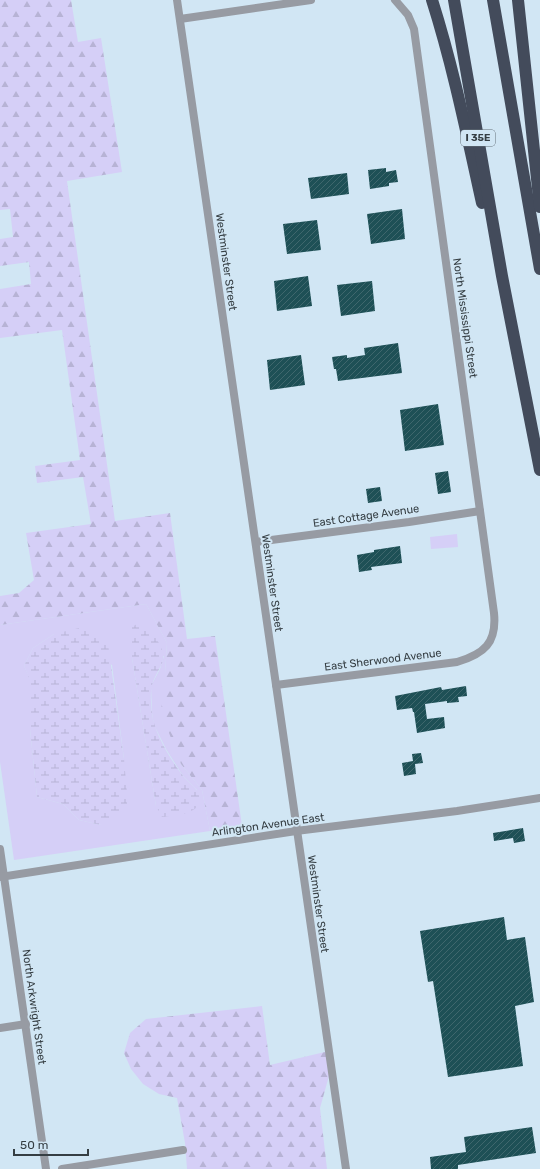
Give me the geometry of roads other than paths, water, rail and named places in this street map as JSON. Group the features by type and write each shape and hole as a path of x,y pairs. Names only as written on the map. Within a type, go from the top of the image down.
{"highway":[{"path":"432,0 441,28 465,124 488,232 502,276"},
{"name":"I 35E","path":"454,0 502,276 540,470"},
{"path":"493,0 540,269"},
{"path":"518,0 540,207"}],"street":[{"name":"Westminster Street","path":"178,0 296,831 346,1169"},
{"path":"180,19 311,0"},
{"name":"North Mississippi Street","path":"395,0 408,15 414,29 495,624 493,634 488,644"},
{"name":"East Cottage Avenue","path":"256,542 480,511"},
{"name":"East Sherwood Avenue","path":"276,684 456,662 476,656 488,644"},
{"name":"Arlington Avenue East","path":"2,877 296,831 457,811 540,798"},
{"name":"North Arkwright Street","path":"0,849 2,877 26,1024 46,1169"},
{"path":"0,1028 26,1024"},
{"path":"62,1169 183,1150"}]}
